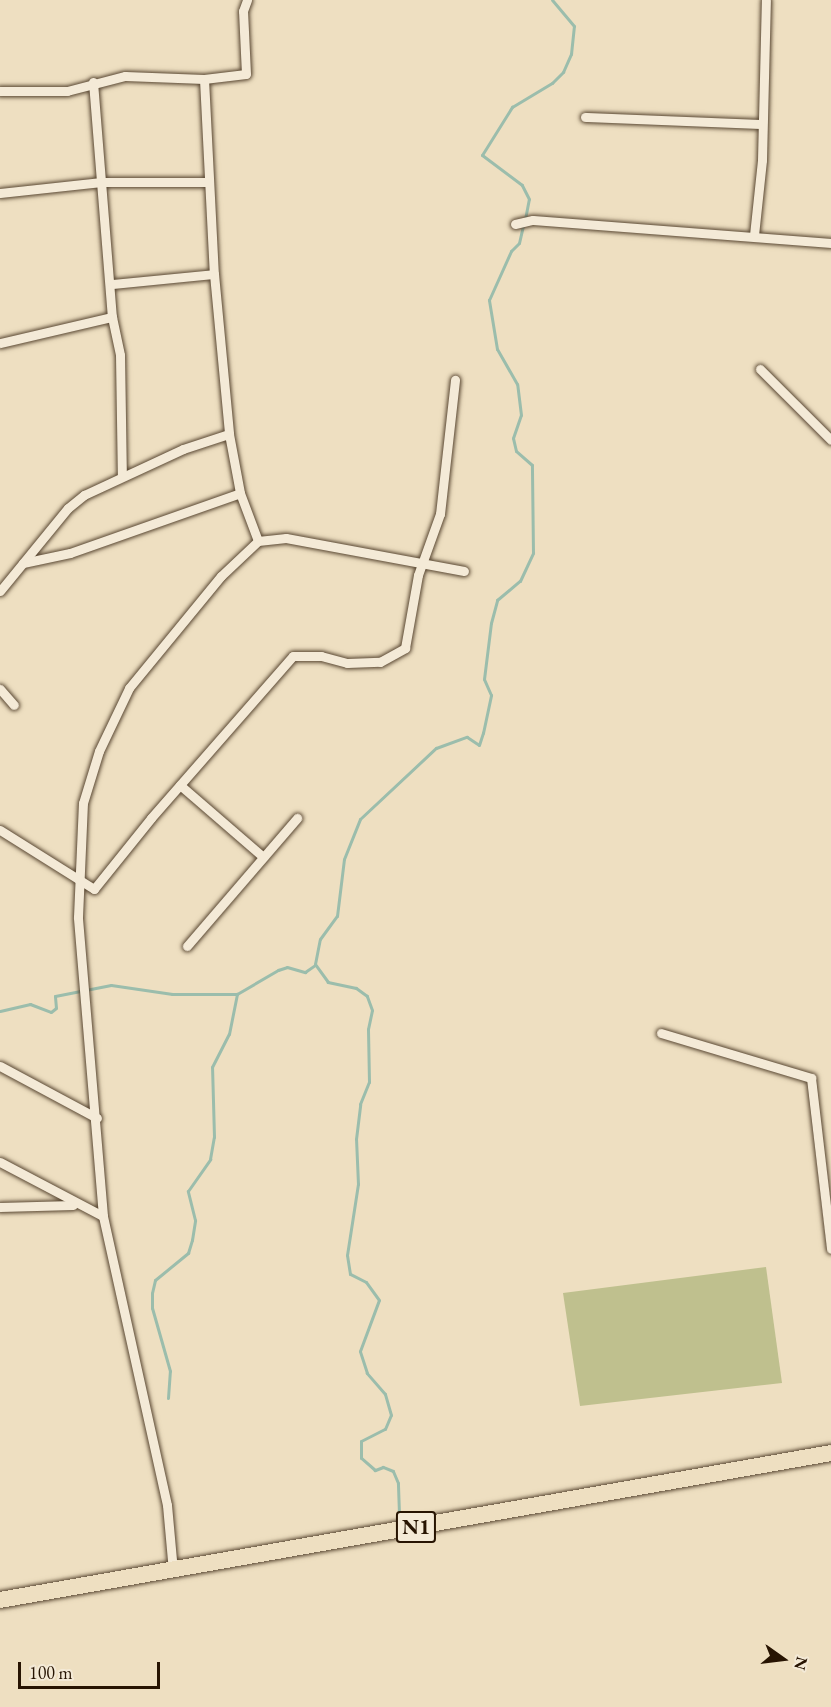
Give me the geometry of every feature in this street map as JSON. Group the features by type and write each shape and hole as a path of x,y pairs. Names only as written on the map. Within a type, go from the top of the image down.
{"highway":[{"name":"N1","path":"0,1600 831,1453"}],"street":[{"path":"0,91 67,91 125,75 204,79 246,74 243,11 247,0"},
{"path":"754,235 762,124 766,0"},
{"path":"204,79 214,274 229,434 240,492 258,541"},
{"path":"93,82 112,284 112,317 120,355 122,476"},
{"path":"585,117 762,124"},
{"path":"0,194 101,182 209,182"},
{"path":"515,224 533,220 754,235 831,243"},
{"path":"112,284 214,274"},
{"path":"0,343 112,317"},
{"path":"760,369 831,440"},
{"path":"1,832 94,890 180,785 293,656 321,656 347,663 380,662 405,648 422,563 440,514 455,380"},
{"path":"0,591 68,508 122,476 229,434"},
{"path":"23,563 70,553 240,492"},
{"path":"173,1571 167,1505 103,1216 79,880 83,803 99,751 129,688 221,576 258,541 286,538 464,571"},
{"path":"0,689 15,705"},
{"path":"180,785 263,857"},
{"path":"187,946 297,818"},
{"path":"661,1033 810,1078 831,1249"},
{"path":"0,1066 97,1118"},
{"path":"0,1162 75,1204 103,1216"},
{"path":"0,1207 75,1204"}],"green space":[{"path":"766,1267 782,1383 580,1406 563,1293"}],"waterway":[{"path":"525,219 529,199 522,185 482,155 512,107 552,83 563,72 571,54 574,26 552,0"},
{"path":"399,1514 398,1483 393,1471 383,1467 375,1470 361,1458 361,1441 385,1429 391,1415 385,1394 367,1373 360,1351 379,1300 366,1282 350,1274 347,1255 358,1184 356,1139 360,1104 369,1082 368,1029 372,1010 367,996 356,988 328,982 315,964 320,939 337,916 344,859 360,819 436,748 467,737 479,745 483,733 491,695 484,679 491,623 497,600 520,581 533,553 532,465 516,451 513,438 521,415 517,384 497,349 489,300 511,251 519,243 523,225"},
{"path":"0,1011 30,1004 51,1012 56,1008 55,996 111,985 172,994 237,994 278,970 287,967 305,972 315,965"},
{"path":"168,1398 170,1371 152,1308 152,1293 155,1280 188,1253 192,1240 195,1220 188,1191 210,1159 214,1137 212,1067 229,1034 237,994"}]}
